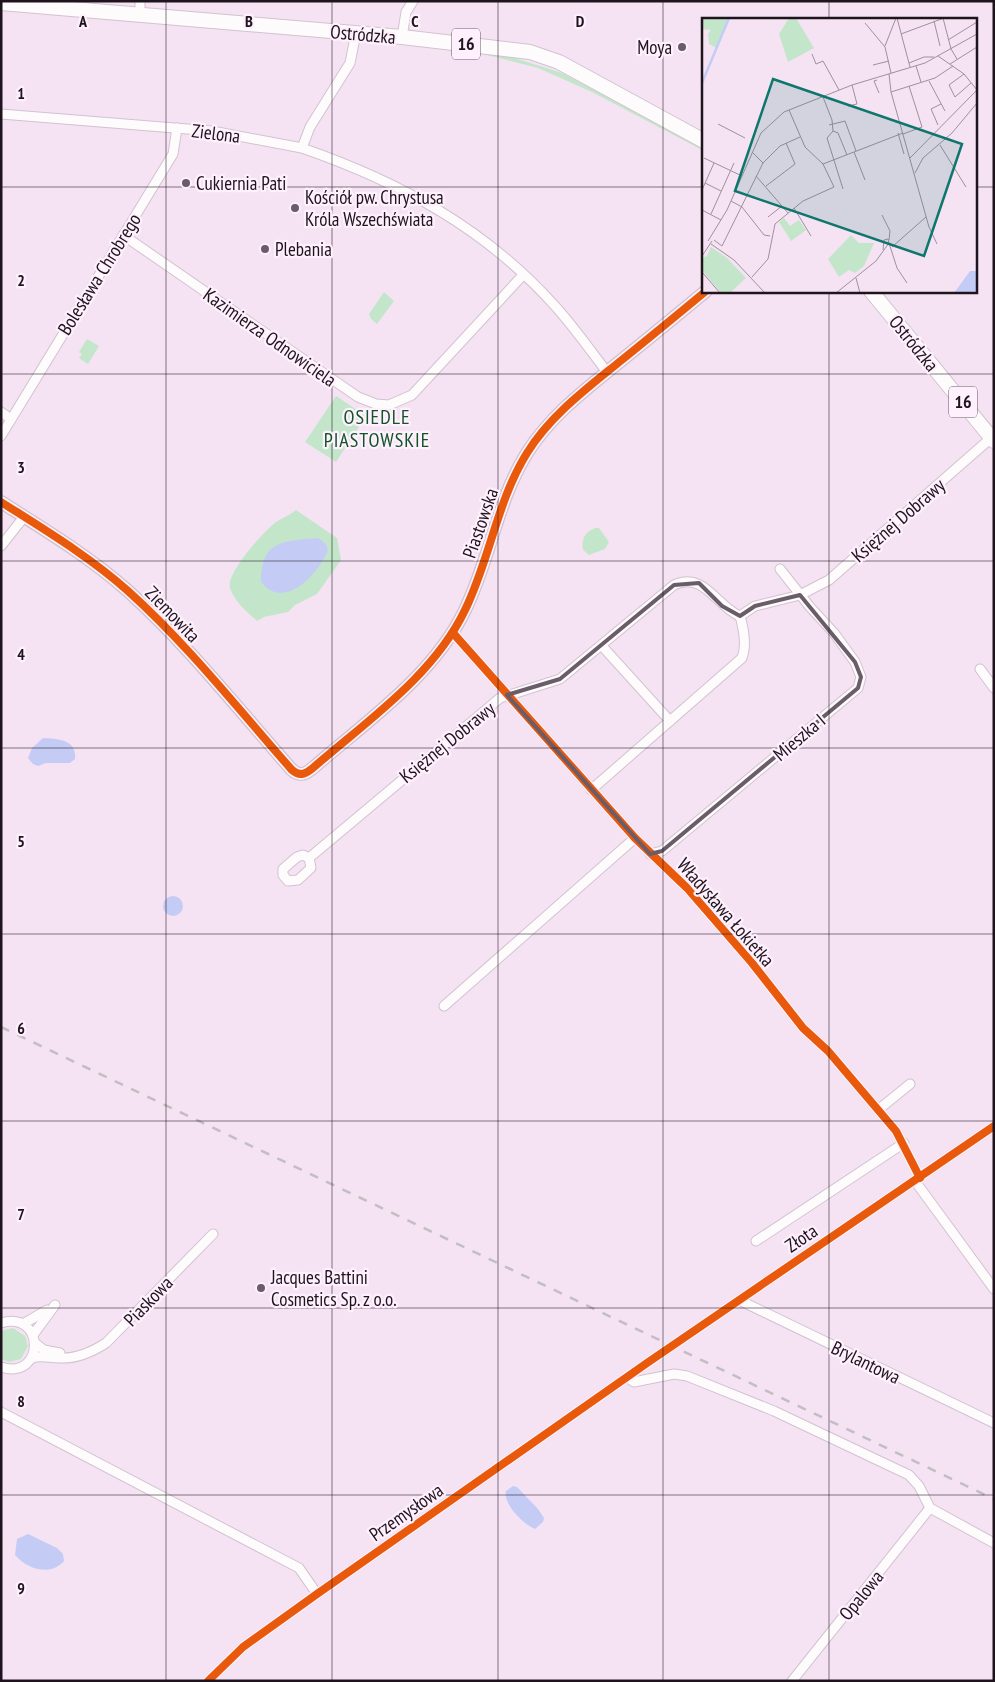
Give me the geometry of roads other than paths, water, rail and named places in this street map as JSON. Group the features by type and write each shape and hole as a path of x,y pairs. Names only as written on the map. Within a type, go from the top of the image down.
{"main road":[{"name":"Ostródzka","path":"1,3 140,8 507,48 541,55 576,71 702,140"},
{"name":"Ostródzka","path":"872,292 992,439"}],"street":[{"path":"402,37 406,12 413,1"},
{"path":"302,148 310,127 350,63 356,33"},
{"name":"Zielona","path":"1,114 243,135 302,148 356,168 404,190 438,209 478,236 523,275 554,306 607,372"},
{"name":"Bolesława Chrobrego","path":"1,436 175,151 177,128"},
{"name":"Kazimierza Odnowiciela","path":"123,235 350,392 366,402 376,404 396,403 419,389 523,275"},
{"name":"Piastowska","path":"298,774 310,771 388,703 419,674 452,633 474,590 503,503 527,452 541,434 569,404 705,292"},
{"path":"1,412 11,418"},
{"name":"Księżnej Dobrawy","path":"309,858 500,698 560,680 674,585 681,582 699,583 722,606 740,616 755,606 800,595 829,580 992,439"},
{"name":"Ziemowita","path":"1,502 103,570 152,613 298,774"},
{"path":"1,546 24,517"},
{"path":"780,569 800,595"},
{"name":"Mieszka I","path":"650,854 662,851 858,688 861,676 855,662 834,632 800,595"},
{"path":"591,790 742,658 745,652 745,635 740,616"},
{"name":"Władysława Łokietka","path":"452,633 635,838 687,888 752,963 804,1028 828,1051 878,1110 904,1143 918,1180 994,1289"},
{"path":"602,646 670,721"},
{"path":"980,669 994,688"},
{"path":"444,1006 635,838"},
{"path":"878,1110 910,1084"},
{"name":"Złota","path":"628,1378 994,1126"},
{"path":"756,1241 904,1143"},
{"name":"Piaskowa","path":"1,1375 5,1368 18,1368 36,1356 62,1358 96,1350 119,1332 213,1234"},
{"name":"Brylantowa","path":"739,1300 994,1423"},
{"path":"1,1323 13,1321 23,1324 55,1304 34,1339 32,1358"},
{"name":"Piaskowa","path":"23,1324 44,1350 75,1356"},
{"path":"628,1378 630,1381 639,1382 680,1375 774,1411 909,1475 919,1486 930,1508 994,1543"},
{"name":"Przemysłowa","path":"208,1681 243,1647 628,1378"},
{"path":"1,1412 299,1568 317,1594"},
{"name":"Opalowa","path":"792,1681 930,1508"}],"water":[{"path":"318,538 326,544 328,550 319,566 305,582 288,592 279,593 269,589 261,582 265,558 276,545 294,540"},
{"path":"43,738 65,741 70,744 75,752 75,759 70,763 46,763 38,766 33,764 28,758 32,748"},
{"path":"173,896 180,899 183,906 180,913 173,916 166,913 163,906 166,899"},
{"path":"513,1486 517,1487 544,1518 543,1522 535,1529 515,1513 508,1502 506,1491"},
{"path":"28,1534 57,1548 63,1554 64,1561 52,1569 46,1570 32,1567 20,1560 15,1555 17,1539"}],"railway":[{"path":"1,1027 994,1499"}],"place":[{"name":"Moya","path":"682,47"},
{"name":"Cukiernia Pati","path":"186,183"},
{"name":"Kościół pw. Chrystusa Króla Wszechświata","path":"295,208"},
{"name":"Plebania","path":"265,249"},
{"name":"Jacques Battini Cosmetics Sp. z o.o.","path":"261,1288"}],"district":[{"name":"OSIEDLE PIASTOWSKIE","path":"377,428"}]}
